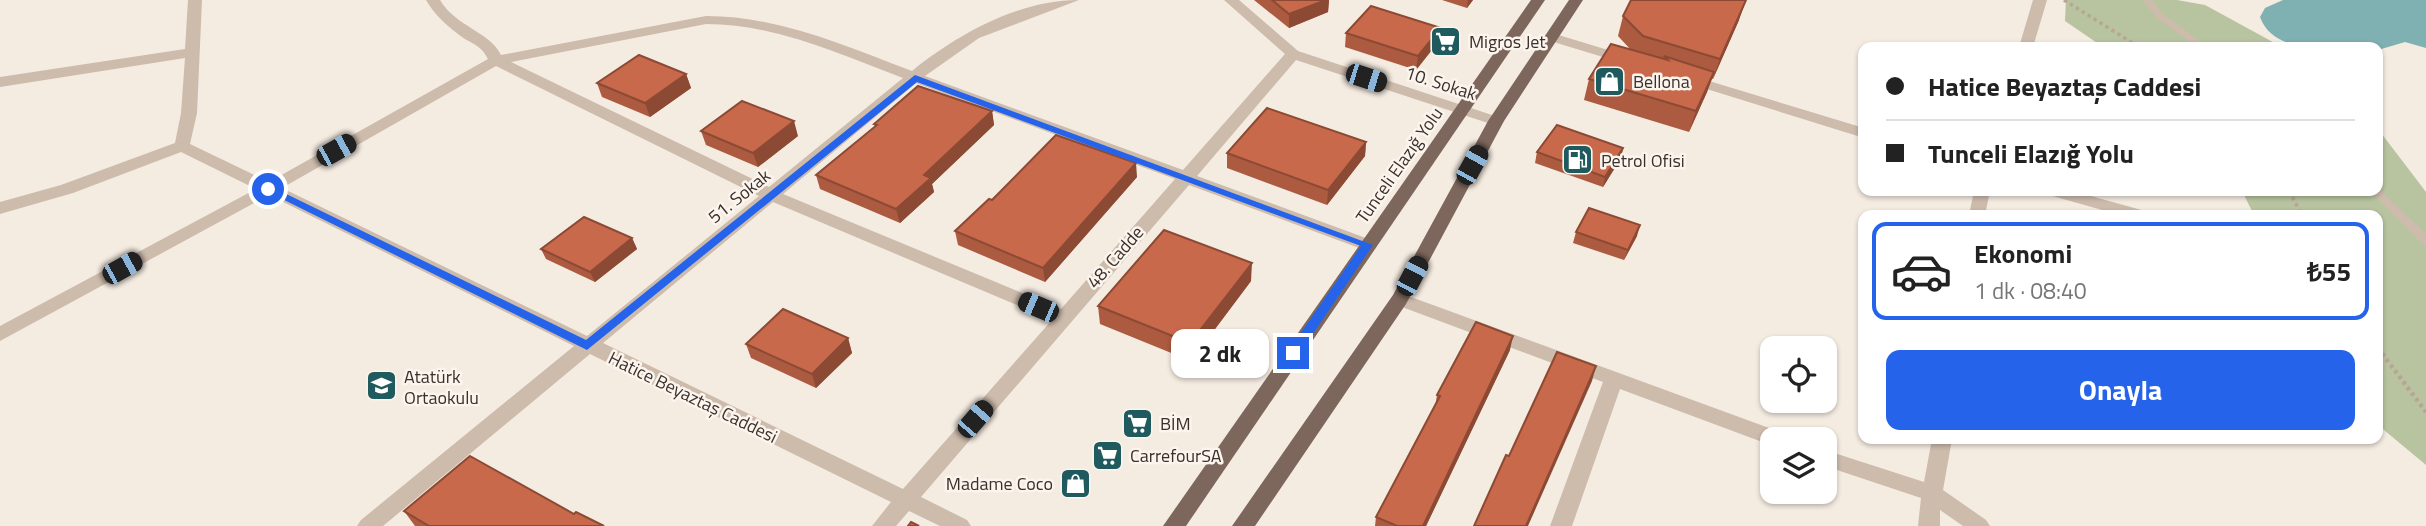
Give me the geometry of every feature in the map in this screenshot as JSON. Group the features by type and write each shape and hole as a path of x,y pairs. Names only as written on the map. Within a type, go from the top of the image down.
{"main road":[{"name":"Tunceli Elazığ Yolu","path":"1174,526 1538,0"},
{"path":"1243,526 1400,299 1496,121 1576,0"}],"street":[{"path":"0,208 67,190 182,146 189,113 194,0"},
{"path":"433,0 439,10 465,33 488,44 496,60 771,195 1063,317"},
{"name":"51. Sokak","path":"368,526 930,64 974,35 1003,22 1072,0"},
{"name":"10. Sokak","path":"1231,0 1293,54 1496,121"},
{"path":"2027,42 2040,0"},
{"path":"0,334 268,189 496,60 706,20 735,20 787,30 1368,245"},
{"path":"1552,37 1643,65"},
{"path":"0,82 192,52"},
{"name":"48. Cadde","path":"883,526 1293,54"},
{"path":"1669,73 1858,131"},
{"name":"Hatice Beyaztaş Caddesi","path":"182,146 960,526"},
{"path":"2072,196 2122,210"},
{"path":"1400,299 1760,433"},
{"path":"1561,526 1615,377"},
{"path":"1929,526 1941,444"},
{"path":"1837,462 1932,493 1979,526"}],"lane":[{"path":"2147,0 2168,22 2196,42"},
{"path":"2381,196 2426,241"}],"path":[{"path":"2064,0 2131,42"},
{"path":"2383,355 2426,412"}],"green space":[{"path":"2066,0 2177,0 2205,5 2273,42 2096,42 2065,21"},
{"path":"2383,136 2426,192 2426,465 2383,429 2383,210 2252,210 2244,196 2383,196"}],"water":[{"path":"2283,0 2426,0 2426,48 2405,42 2383,49 2383,42 2288,42 2268,30 2260,17 2265,8"}],"building":[{"path":"1272,0 1326,0 1289,14"},
{"path":"1631,0 1746,0 1720,59 1643,36 1623,16"},
{"path":"1371,6 1441,28 1418,56 1346,33"},
{"path":"1611,44 1668,60 1664,56 1714,72 1696,111 1589,79"},
{"path":"639,55 686,74 645,103 597,83"},
{"path":"918,86 992,111 924,175 931,178 896,209 816,175 877,125 874,124"},
{"path":"742,101 794,121 753,153 701,131"},
{"path":"1267,108 1366,142 1328,190 1227,153"},
{"path":"1557,125 1623,148 1605,177 1537,152"},
{"path":"1056,135 1136,163 1043,268 955,231 989,199 992,200"},
{"path":"1589,208 1640,225 1628,250 1576,232"},
{"path":"584,217 632,238 590,272 541,249"},
{"path":"1164,230 1252,263 1190,343 1098,306"},
{"path":"783,309 848,338 812,374 746,344"},
{"path":"1476,322 1513,336 1423,526 1397,526 1376,517 1440,396 1437,395"},
{"path":"1557,352 1596,366 1526,526 1474,526 1506,455 1509,456"},
{"path":"470,456 574,514 576,512 604,526 429,526 404,511"}],"place":[{"name":"Migros Jet","path":"1446,41"},
{"name":"Bellona","path":"1610,81"},
{"name":"Petrol Ofisi","path":"1578,160"},
{"name":"Atatürk Ortaokulu","path":"381,386"},
{"name":"BİM","path":"1137,423"},
{"name":"CarrefourSA","path":"1107,455"},
{"name":"Madame Coco","path":"1076,483"}],"route":[{"path":"268,189 587,346 915,78 1368,245 1293,353"}]}
